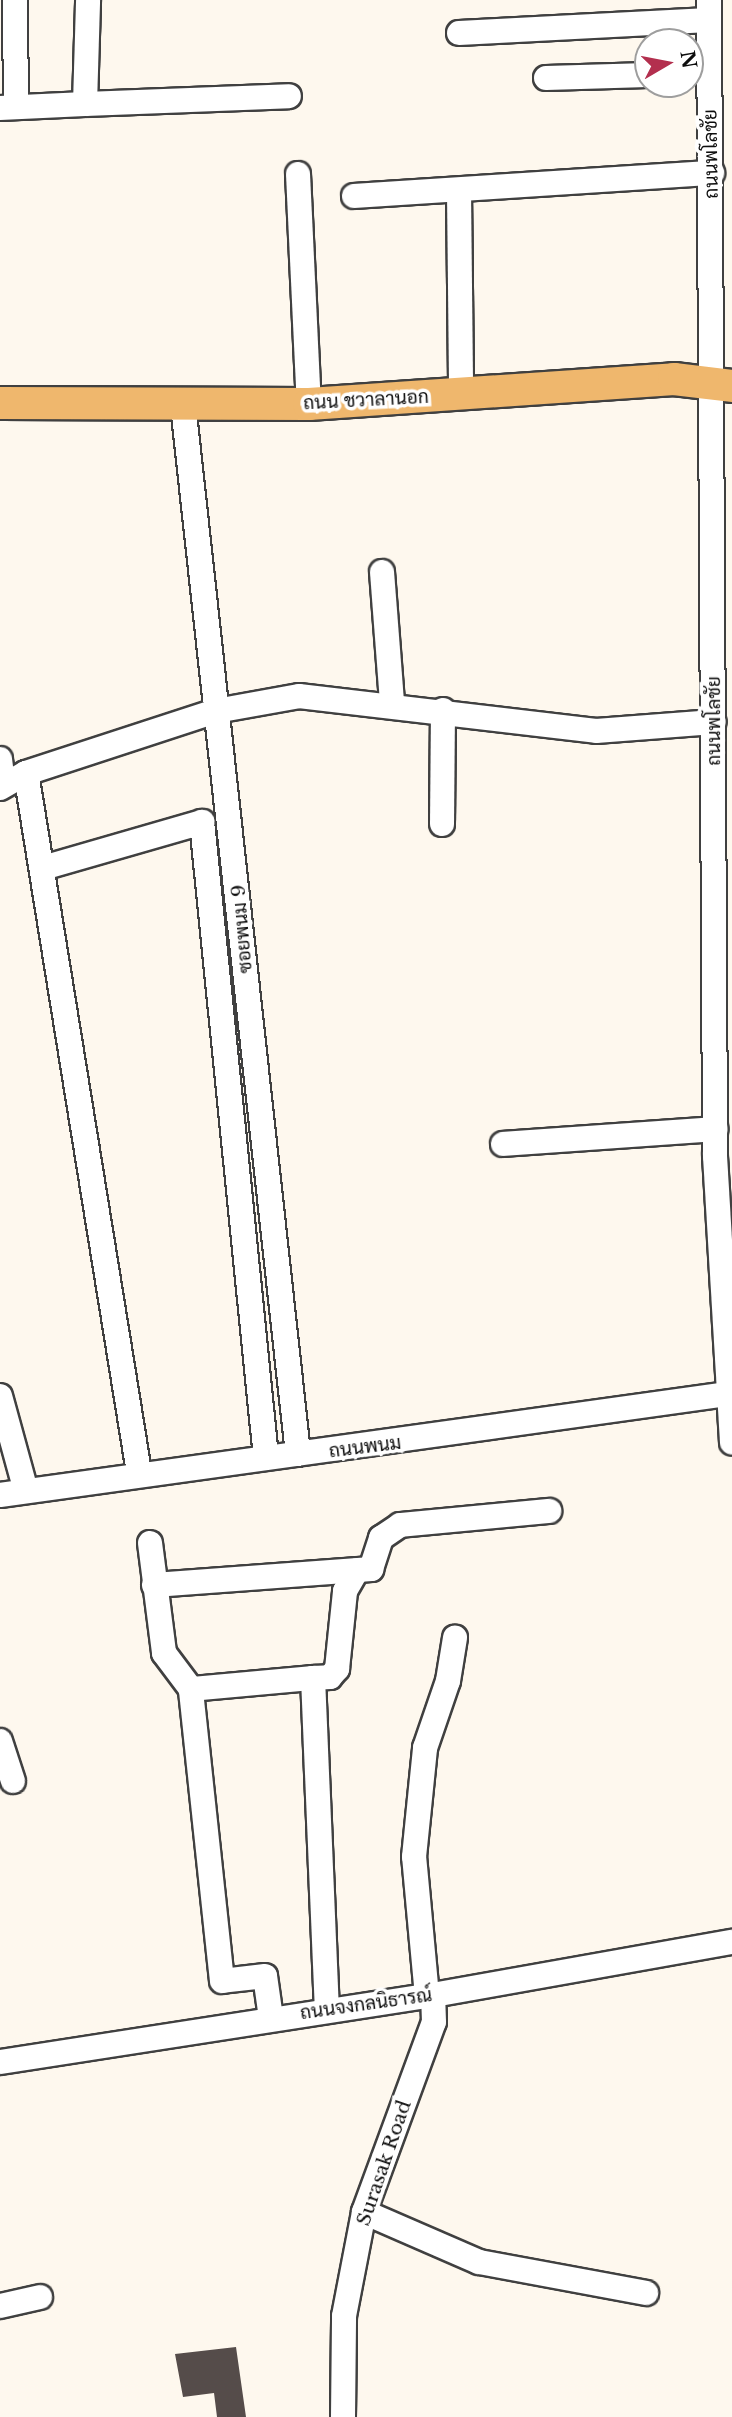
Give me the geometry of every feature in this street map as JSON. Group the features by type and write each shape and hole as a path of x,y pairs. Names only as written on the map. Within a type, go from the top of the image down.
{"main road":[{"name":"ถนน ชวาลานอก","path":"0,403 309,404 674,379 722,384"}],"street":[{"path":"15,0 8,107 289,96"},
{"path":"85,104 88,0"},
{"path":"459,33 709,10"},
{"name":"ถนนพโลชัย","path":"704,46 709,10"},
{"path":"546,78 634,75"},
{"name":"ถนนพโลชัย","path":"703,98 712,173 722,384 714,722 723,763 715,1129 724,1156 732,1442"},
{"path":"354,196 712,173"},
{"path":"298,174 309,404"},
{"path":"459,191 461,394"},
{"name":"ซอยพนม 9","path":"183,405 298,1454"},
{"path":"382,572 392,703"},
{"path":"0,759 2,787 26,773 216,711 299,696 392,703 596,731 714,722"},
{"path":"442,824 443,710"},
{"path":"26,773 139,1472"},
{"path":"43,868 202,821 225,1088 266,1458"},
{"path":"225,1088 257,1085"},
{"path":"503,1144 715,1129"},
{"name":"ถนนพนม","path":"0,1495 139,1472 298,1454 729,1394"},
{"path":"0,1395 26,1491"},
{"path":"155,1585 371,1569 381,1538 400,1525 549,1511"},
{"path":"150,1543 164,1653 191,1689 222,1981 265,1976 271,2018"},
{"path":"191,1689 330,1677 337,1669 345,1591 357,1570"},
{"name":"Surasak Road","path":"343,2417 344,2316 364,2212 433,2022 414,1857 425,1748 448,1681 455,1638"},
{"path":"313,1678 327,2010"},
{"path":"0,1741 13,1781"},
{"name":"ถนนจงกลนิธารณ์","path":"0,2062 271,2018 430,1996 732,1942"},
{"path":"364,2212 479,2262 646,2293"},
{"path":"0,2305 40,2297"}],"building":[{"path":"236,2347 246,2417 217,2417 214,2393 183,2397 175,2354"}]}
